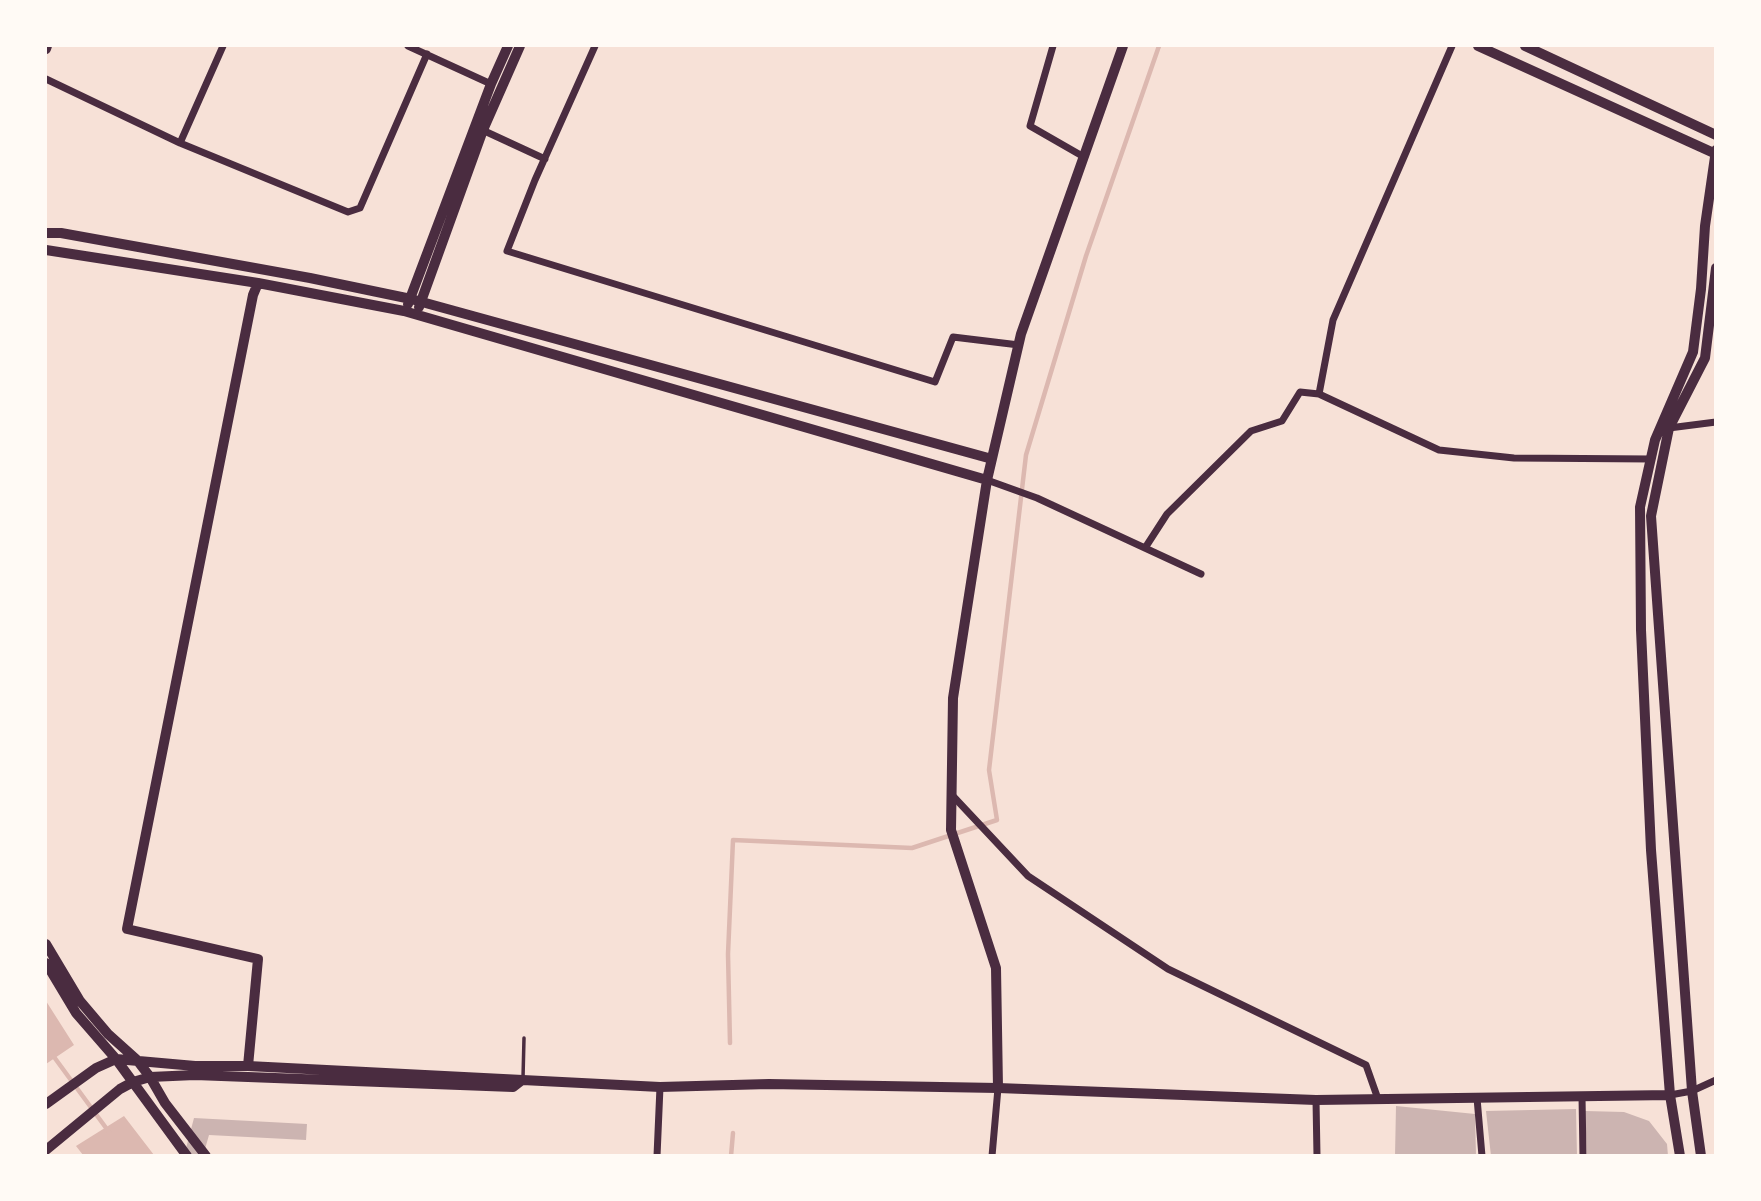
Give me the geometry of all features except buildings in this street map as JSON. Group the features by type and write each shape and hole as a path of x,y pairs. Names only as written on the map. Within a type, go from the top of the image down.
{"main road":[{"path":"1478,46 1715,153 1693,352 1655,440 1640,507 1641,630 1651,850 1670,1095 1680,1156"},
{"path":"1525,46 1716,135"},
{"path":"1701,1156 1692,1091 1651,516 1669,428 1704,358 1716,268"},
{"path":"46,944 80,1001 108,1034 137,1060 165,1103 206,1156"},
{"path":"46,963 76,1013 116,1059 187,1156"},
{"path":"46,1104 96,1068 116,1059 195,1066 248,1066 660,1087 769,1084 998,1088 1316,1100 1670,1095"},
{"path":"46,1150 112,1096 133,1082 150,1077 195,1076 513,1087 523,1080"}],"street":[{"path":"180,143 223,46"},
{"path":"408,46 491,84"},
{"path":"479,128 491,84 508,46"},
{"path":"416,314 418,275 479,128 520,46"},
{"path":"595,46 506,251 935,382 953,337 1019,345"},
{"path":"1053,46 1030,126 1084,157"},
{"path":"992,1156 998,1088 996,968 951,830 953,698 987,480 1019,345 1123,46"},
{"path":"1319,394 1333,320 1452,46"},
{"path":"46,79 180,143 348,212 360,208 427,54"},
{"path":"479,128 545,159"},
{"path":"46,233 61,233 269,270 416,300 992,459"},
{"path":"46,250 258,283 416,314 987,480 1037,498 1202,573"},
{"path":"248,1066 258,959 127,929 258,283"},
{"path":"404,311 416,300"},
{"path":"1145,548 1167,514 1251,431 1282,421 1300,392 1319,394 1439,450 1514,458 1651,459"},
{"path":"1669,428 1716,422"},
{"path":"952,795 1028,876 1168,970 1366,1065 1378,1099"},
{"path":"1670,1095 1692,1091 1716,1080"},
{"path":"657,1156 660,1087"},
{"path":"1582,1096 1583,1156"},
{"path":"1477,1098 1482,1156"},
{"path":"1316,1100 1317,1156"}],"lane":[{"path":"523,1080 524,1038"}],"shaded area":[{"path":"46,1001 74,1045 46,1064"},
{"path":"124,1116 154,1155 83,1155 76,1146"}],"waterway":[{"path":"730,1043 728,954 733,840 912,848 997,820 989,770 1026,455 1086,256 1159,46"},
{"path":"46,1046 109,1132"},
{"path":"731,1156 733,1133"}]}
